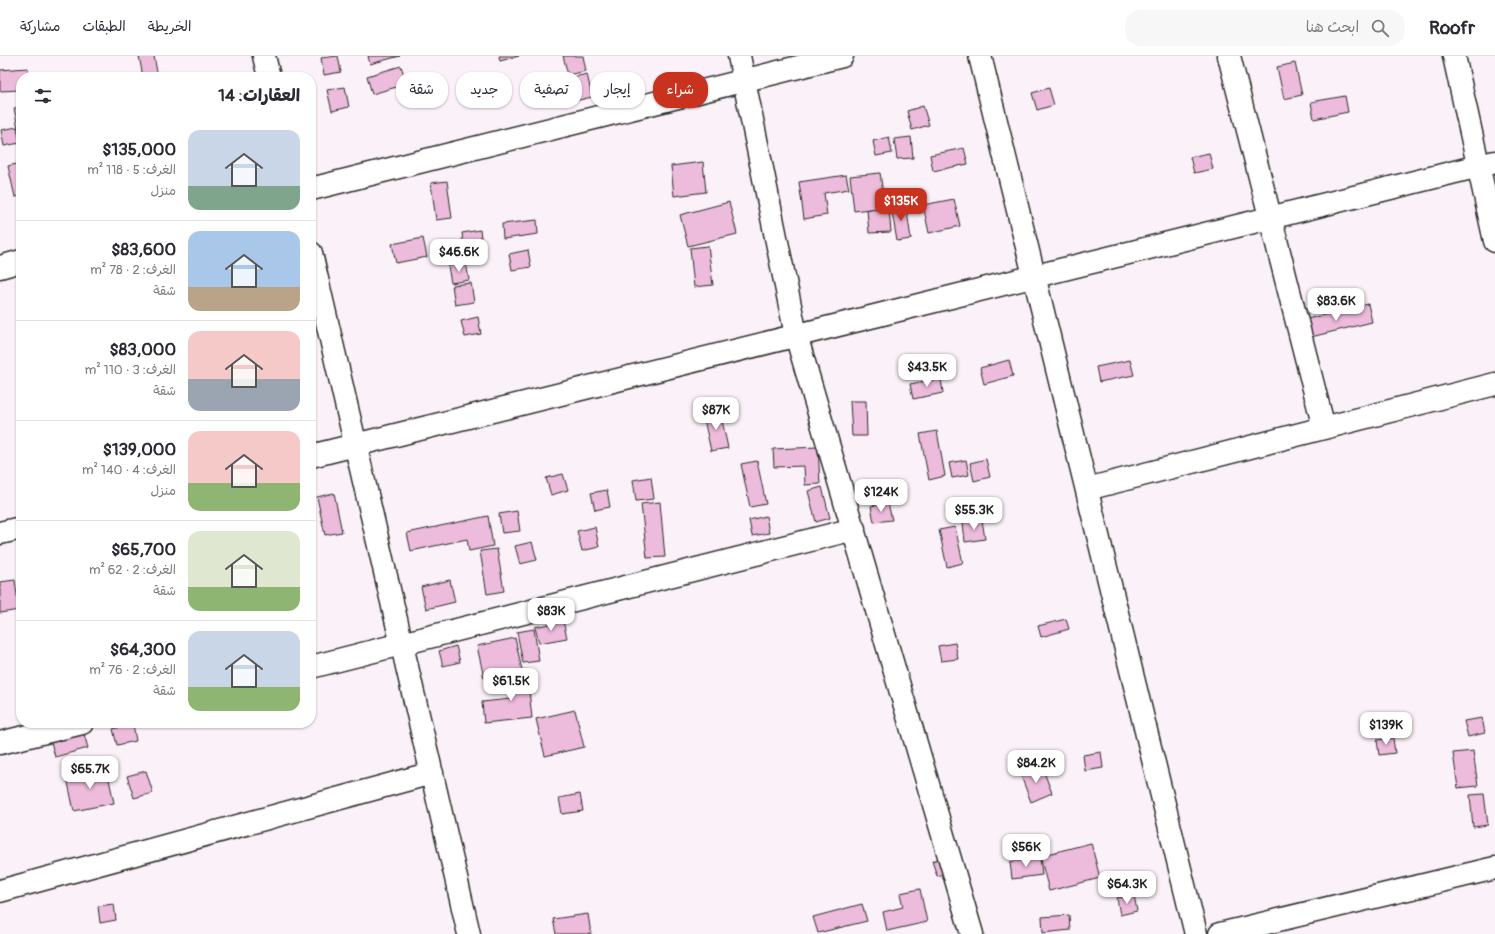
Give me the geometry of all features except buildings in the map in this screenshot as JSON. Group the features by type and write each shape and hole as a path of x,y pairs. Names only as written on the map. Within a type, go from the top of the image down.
{"street":[{"path":"264,56 268,72"},
{"path":"738,56 796,335 972,934"},
{"path":"316,188 842,56"},
{"path":"980,56 1196,934"},
{"path":"1229,56 1324,428"},
{"path":"1454,56 1487,164 1495,241"},
{"path":"316,455 1487,164"},
{"path":"0,267 16,262"},
{"path":"316,274 357,445 469,934"},
{"path":"1087,489 1495,384"},
{"path":"0,533 16,529"},
{"path":"316,667 854,529"},
{"path":"0,743 62,728"},
{"path":"0,891 432,773"},
{"path":"1220,934 1495,868"}]}
